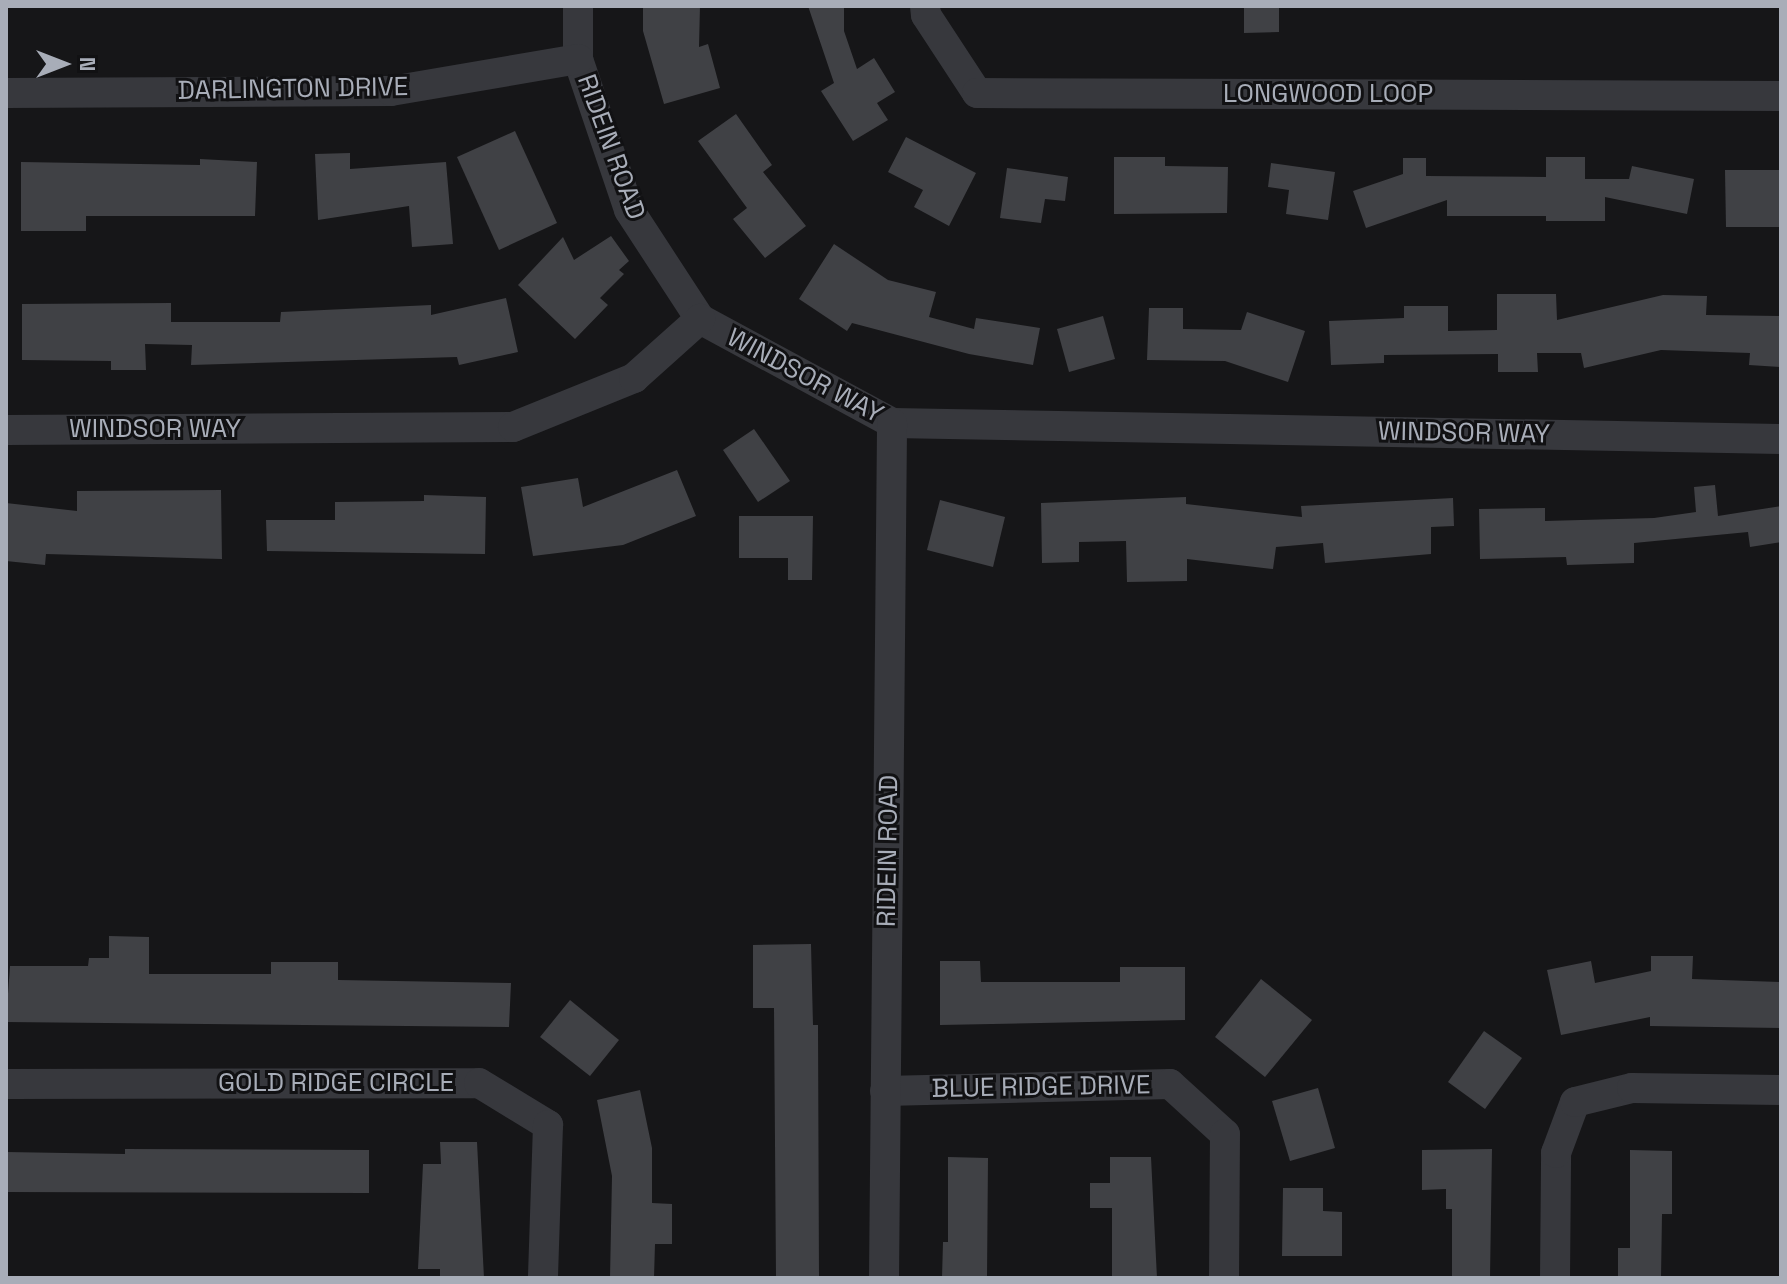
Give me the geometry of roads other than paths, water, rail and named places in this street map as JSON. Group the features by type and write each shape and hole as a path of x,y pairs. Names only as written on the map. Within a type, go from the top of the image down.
{"street":[{"name":"RIDEIN ROAD","path":"578,6 578,59 629,210 700,319"},
{"name":"LONGWOOD LOOP","path":"925,6 926,15 977,93 1781,96"},
{"name":"DARLINGTON DRIVE","path":"6,93 391,91 578,59"},
{"name":"WINDSOR WAY","path":"6,430 513,427 634,378 700,319 892,423 1781,439"},
{"name":"RIDEIN ROAD","path":"884,1278 892,423"},
{"name":"GOLD RIDGE CIRCLE","path":"6,1084 479,1083 548,1125 543,1278"},
{"name":"BLUE RIDGE DRIVE","path":"885,1091 1170,1084 1225,1134 1224,1278"},
{"path":"1555,1278 1556,1153 1575,1102 1632,1088 1781,1090"}]}
